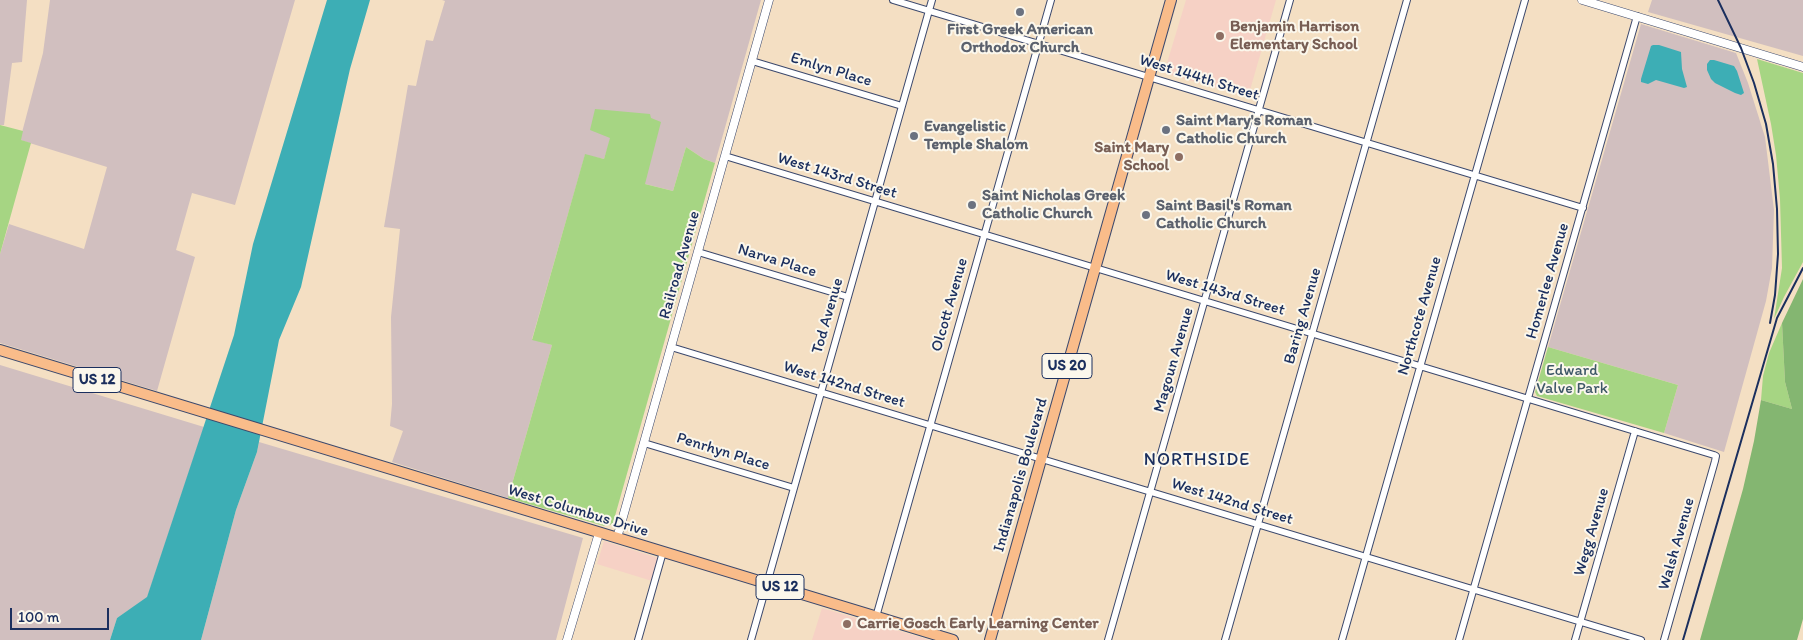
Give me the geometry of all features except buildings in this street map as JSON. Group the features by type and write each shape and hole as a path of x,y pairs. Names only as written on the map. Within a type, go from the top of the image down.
{"main road":[{"name":"Indianapolis Boulevard","path":"990,640 1171,0"},
{"name":"West Columbus Drive","path":"0,350 270,434 954,640"}],"street":[{"name":"Railroad Avenue","path":"617,538 769,0"},
{"name":"West 144th Street","path":"893,0 1583,208"},
{"name":"Tod Avenue","path":"751,640 932,0"},
{"name":"Olcott Avenue","path":"876,617 1051,0"},
{"name":"Magoun Avenue","path":"1108,640 1290,0"},
{"name":"Baring Avenue","path":"1225,640 1408,0"},
{"name":"Northcote Avenue","path":"1342,640 1524,0"},
{"path":"1582,0 1803,67"},
{"name":"Homerlee Avenue","path":"1459,640 1637,16"},
{"name":"Emlyn Place","path":"752,61 902,106"},
{"name":"West 143rd Street","path":"725,156 1716,456"},
{"name":"Narva Place","path":"698,252 848,297"},
{"name":"West 142nd Street","path":"671,347 1641,640"},
{"name":"Wegg Avenue","path":"1575,640 1635,431"},
{"name":"Penrhyn Place","path":"644,443 794,488"},
{"name":"Walsh Avenue","path":"1664,640 1716,456"},
{"path":"567,640 599,533"},
{"path":"638,640 663,552"}],"shaded area":[{"path":"0,0 27,0 22,62 12,63 4,125 0,125"},
{"path":"50,0 295,0 235,205 192,193 176,250 195,257 157,391 0,343 0,254 9,224 84,249 107,167 20,140 43,53"},
{"path":"442,0 761,0 715,163 704,159 686,147 673,191 645,184 611,138 604,159 585,155 532,339 552,345 508,498 392,462 403,431 390,426 392,404 391,317 400,229 384,227 408,85 416,86 426,40 433,41 445,1"},
{"name":"Benjamin Harrison Elementary School","path":"1186,0 1276,0 1248,97 1164,73"},
{"path":"1652,0 1803,0 1803,56 1648,12"},
{"path":"1641,24 1736,53 1748,83 1765,137 1774,210 1772,268 1766,301 1724,452 1664,433 1678,385 1548,347"},
{"path":"0,365 204,427 147,598 117,618 110,640 0,640"},
{"path":"259,442 583,538 556,640 201,640 236,510"},
{"path":"604,541 658,558 652,581 597,564"},
{"name":"Carrie Gosch Early Learning Center","path":"822,608 930,640 812,640"}],"green space":[{"path":"1757,59 1803,73 1803,262 1774,319 1782,268 1780,199 1771,124"},
{"path":"595,109 650,114 651,118 661,122 645,184 673,191 686,147 704,159 715,163 613,523 604,526 508,498 552,345 532,340 585,154 604,159 610,138 590,130"},
{"path":"0,125 23,131 21,140 31,143 0,254"},
{"path":"1803,279 1803,619 1797,640 1700,640 1743,489 1761,400 1792,409 1785,382 1782,323"},
{"path":"1782,323 1785,382 1792,409 1761,400 1763,376 1769,353"},
{"name":"Edward Valve Park","path":"1548,347 1678,385 1664,433 1537,396 1535,392"}],"water":[{"path":"327,0 370,0 350,69 301,287 279,340 257,452 236,510 201,640 110,640 117,618 147,597 234,335 253,244"},
{"path":"1651,46 1681,52 1682,69 1687,87 1684,88 1656,80 1648,84 1641,82"},
{"path":"1710,60 1734,66 1744,93 1741,95 1735,93 1715,83 1707,70 1707,64"}],"railway":[{"path":"1718,0 1741,48 1754,83 1766,124 1773,164 1778,254 1775,295 1770,323"},
{"path":"1683,640 1777,318 1803,268"}],"place":[{"name":"First Greek American Orthodox Church","path":"1020,12"},
{"name":"Benjamin Harrison Elementary School","path":"1220,36"},
{"name":"Saint Mary's Roman Catholic Church","path":"1166,130"},
{"name":"Evangelistic Temple Shalom","path":"914,136"},
{"name":"Saint Mary School","path":"1179,157"},
{"name":"Saint Nicholas Greek Catholic Church","path":"972,205"},
{"name":"Saint Basil's Roman Catholic Church","path":"1146,215"},
{"name":"Carrie Gosch Early Learning Center","path":"847,624"}],"district":[{"name":"NORTHSIDE","path":"1197,460"}]}
